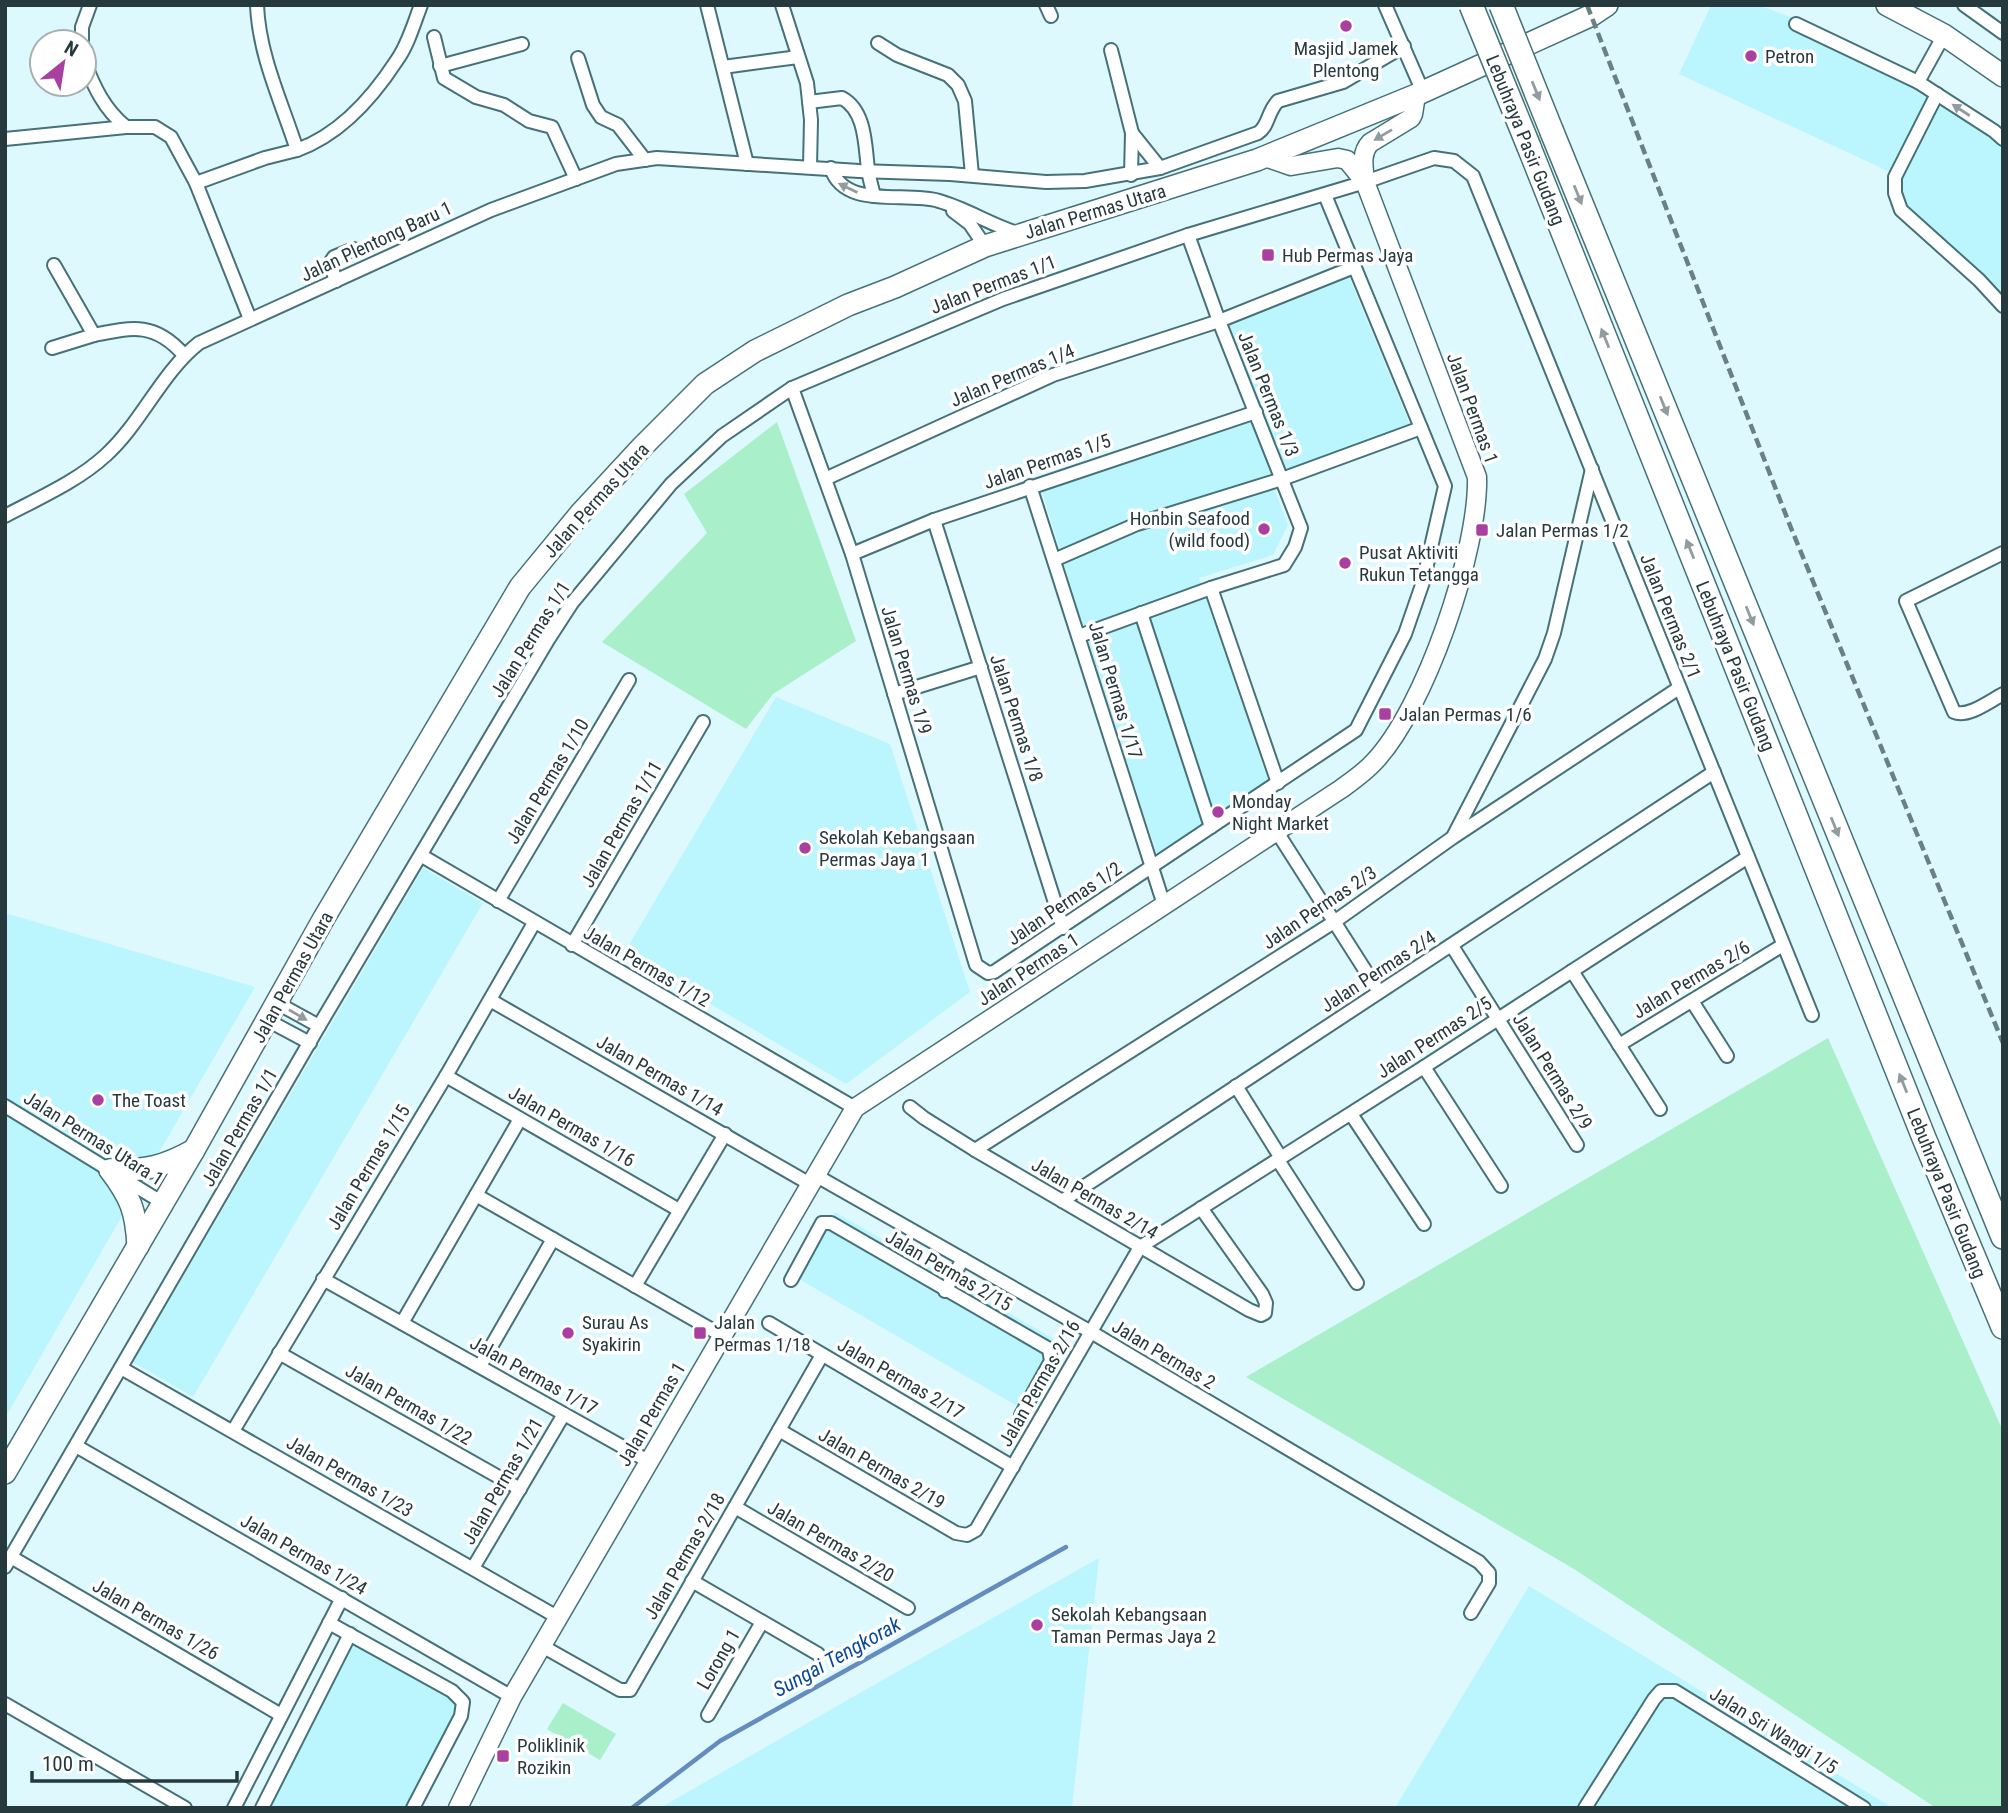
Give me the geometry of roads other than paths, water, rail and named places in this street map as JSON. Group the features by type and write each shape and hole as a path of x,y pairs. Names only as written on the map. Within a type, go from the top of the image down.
{"highway":[{"name":"Lebuhraya Pasir Gudang","path":"1471,5 1914,1112 2003,1327"},
{"name":"Lebuhraya Pasir Gudang","path":"1501,5 2003,1237"}],"main road":[{"name":"Jalan Permas Utara","path":"5,1473 194,1150 324,918 520,587 580,514 705,384 755,351 848,305 985,246 1265,157 1419,94 1592,15 1607,5"},
{"path":"1887,5 1944,35 2003,76"},
{"path":"110,1170 140,1171 157,1168 194,1150"},
{"path":"110,1170 127,1193 134,1209 138,1245"}],"street":[{"path":"82,28 90,5"},
{"path":"257,5 258,23 269,70 297,150"},
{"path":"196,183 265,158 297,150 340,126 399,59 421,5"},
{"path":"707,5 747,164"},
{"path":"782,5 807,83 811,120 810,167"},
{"path":"1385,5 1404,46 1419,94"},
{"path":"1964,5 2003,33"},
{"path":"1796,24 1918,82 2003,139"},
{"path":"1918,82 1944,35"},
{"path":"433,37 444,78 476,97 504,105 529,121 552,127 576,179"},
{"path":"878,43 897,55 948,75 958,85 965,101 972,175"},
{"path":"440,66 522,44"},
{"name":"Jalan Plentong Baru 1","path":"5,516 68,482 107,454 133,424 184,355 199,343 491,210 616,164 657,158 972,175 1046,182 1085,181 1131,175 1160,168 1258,133 1263,130 1271,108 1278,101 1343,82 1404,46"},
{"path":"1111,50 1132,133 1131,175"},
{"path":"723,67 799,57"},
{"path":"578,58 593,105 601,117 618,125 645,160"},
{"path":"98,94 110,113 126,127"},
{"name":"Jalan Permas 1","path":"458,1808 512,1697 855,1108 1359,776 1375,761 1414,700 1442,636 1456,593 1477,501 1477,477 1365,183 1365,148 1410,118 1419,94"},
{"path":"1937,94 1895,177 1895,193 1901,210 1979,280 2003,306"},
{"path":"809,102 842,98 854,109 865,136 868,171 874,196"},
{"path":"5,139 126,127 155,127 171,137 196,183 250,319"},
{"path":"1132,133 1160,168"},
{"name":"Jalan Permas 1","path":"1265,157 1291,166 1338,158 1347,160 1365,183"},
{"name":"Jalan Permas 1/1","path":"8,1562 319,1027 572,603 671,484 722,436 792,388 1003,299 1188,235 1365,183 1434,158 1454,161"},
{"name":"Jalan Permas 2/1","path":"1454,161 1473,176 1812,1015"},
{"path":"831,168 835,180 842,187 874,196 936,200 964,209 995,226 1020,234"},
{"name":"Jalan Permas 1/2","path":"976,965 988,973 994,972 1356,730 1405,634 1423,582 1445,486 1325,195"},
{"path":"936,200 970,224 985,246"},
{"name":"Jalan Permas 1/3","path":"1188,235 1301,528 1295,547 1284,565 1211,587"},
{"path":"336,281 330,263 334,257 354,249"},
{"path":"54,265 94,335"},
{"name":"Jalan Permas 1/4","path":"825,479 1054,375 1219,321 1354,267"},
{"path":"52,348 94,335 139,328 155,331 172,340 184,355"},
{"name":"Jalan Permas 1/9","path":"792,388 852,554 976,965"},
{"name":"Jalan Permas 1/5","path":"852,554 934,520 1030,486 1256,412"},
{"path":"1054,560 1137,524 1282,479 1421,428"},
{"path":"1452,838 1545,659 1554,633 1592,469"},
{"name":"Jalan Permas 1/17","path":"1030,486 1164,905"},
{"name":"Jalan Permas 1/8","path":"934,520 1063,928"},
{"path":"2003,553 1906,601 1954,712 1966,713 2003,694"},
{"path":"1079,636 1211,587 1278,783"},
{"path":"1141,613 1211,827"},
{"path":"894,694 981,667"},
{"name":"Jalan Permas 1/10","path":"498,901 629,680"},
{"name":"Jalan Permas 2/3","path":"975,1150 1334,922 1452,838 1679,688"},
{"name":"Jalan Permas 1/11","path":"572,945 703,722"},
{"name":"Jalan Permas 2/4","path":"1062,1201 1714,772"},
{"path":"1277,831 1379,992"},
{"name":"Jalan Permas 1/12","path":"422,856 855,1108"},
{"name":"Jalan Permas 2/5","path":"1140,1247 1498,1020 1748,857"},
{"name":"Jalan Permas 1/15","path":"233,1431 446,1076 534,923"},
{"name":"Jalan Permas 2/6","path":"1619,1045 1783,945"},
{"name":"Jalan Permas 2/9","path":"1452,946 1577,1145"},
{"path":"1572,971 1660,1109"},
{"name":"Jalan Permas 1/14","path":"490,1000 724,1134 813,1179"},
{"path":"1692,1001 1727,1056"},
{"path":"272,1011 319,1027"},
{"path":"272,1011 310,1043"},
{"path":"1424,1067 1501,1186"},
{"name":"Jalan Permas 1/16","path":"446,1076 679,1210"},
{"path":"1236,1086 1357,1283"},
{"name":"Jalan Permas Utara 1","path":"5,1106 163,1203"},
{"name":"Jalan Permas 2/14","path":"910,1107 975,1150 1140,1247 1249,1310 1265,1313 1266,1303 1262,1294 1201,1208"},
{"path":"1351,1114 1424,1224"},
{"path":"402,1323 520,1119"},
{"path":"635,1286 724,1134"},
{"name":"Jalan Permas 2","path":"813,1179 963,1259 1091,1332 1479,1562 1489,1573 1489,1583 1471,1613"},
{"path":"476,1195 722,1335"},
{"name":"Jalan Permas 2/15","path":"791,1280 822,1223 826,1222 1049,1349 1052,1361 1021,1415"},
{"path":"480,1366 553,1239"},
{"name":"Jalan Permas 2/16","path":"967,1535 976,1530 1140,1247"},
{"path":"945,1291 963,1259"},
{"name":"Jalan Permas 1/17","path":"323,1279 648,1461"},
{"name":"Jalan Permas 2/17","path":"769,1323 1013,1466"},
{"name":"Jalan Permas 1/22","path":"279,1353 520,1489"},
{"name":"Jalan Permas 2/18","path":"542,1646 620,1690 630,1690 822,1355"},
{"name":"Jalan Permas 1/23","path":"121,1368 559,1618"},
{"name":"Jalan Permas 1/21","path":"473,1568 564,1414"},
{"name":"Jalan Permas 2/19","path":"779,1430 956,1533 967,1535"},
{"name":"Jalan Permas 1/24","path":"76,1446 512,1697"},
{"name":"Jalan Permas 2/20","path":"735,1507 908,1608"},
{"name":"Jalan Permas 1/26","path":"8,1562 281,1715"},
{"path":"692,1581 818,1654"},
{"path":"234,1808 342,1598"},
{"name":"Lorong 1","path":"708,1715 762,1622"},
{"path":"329,1623 452,1691 463,1702 461,1716 413,1808"},
{"path":"262,1808 350,1634"},
{"name":"Jalan Sri Wangi 1/5","path":"1585,1808 1661,1690 1675,1691 1864,1808"},
{"path":"5,1704 185,1808"}],"waterway":[{"name":"Sungai Tengkorak","path":"632,1808 720,1741 1066,1547"}],"railway":[{"path":"1587,5 1791,528 2003,1043"}],"place":[{"name":"Masjid Jamek Plentong","path":"1346,26"},
{"name":"Petron","path":"1751,56"},
{"name":"Hub Permas Jaya","path":"1268,255"},
{"name":"Honbin Seafood (wild food)","path":"1264,529"},
{"name":"Jalan Permas 1/2","path":"1482,530"},
{"name":"Pusat Aktiviti Rukun Tetangga","path":"1345,563"},
{"name":"Jalan Permas 1/6","path":"1385,714"},
{"name":"Monday Night Market","path":"1218,812"},
{"name":"Sekolah Kebangsaan Permas Jaya 1","path":"805,848"},
{"name":"The Toast","path":"98,1100"},
{"name":"Surau As Syakirin","path":"568,1333"},
{"name":"Jalan Permas 1/18","path":"700,1333"},
{"name":"Sekolah Kebangsaan Taman Permas Jaya 2","path":"1037,1625"},
{"name":"Poliklinik Rozikin","path":"503,1756"}]}
